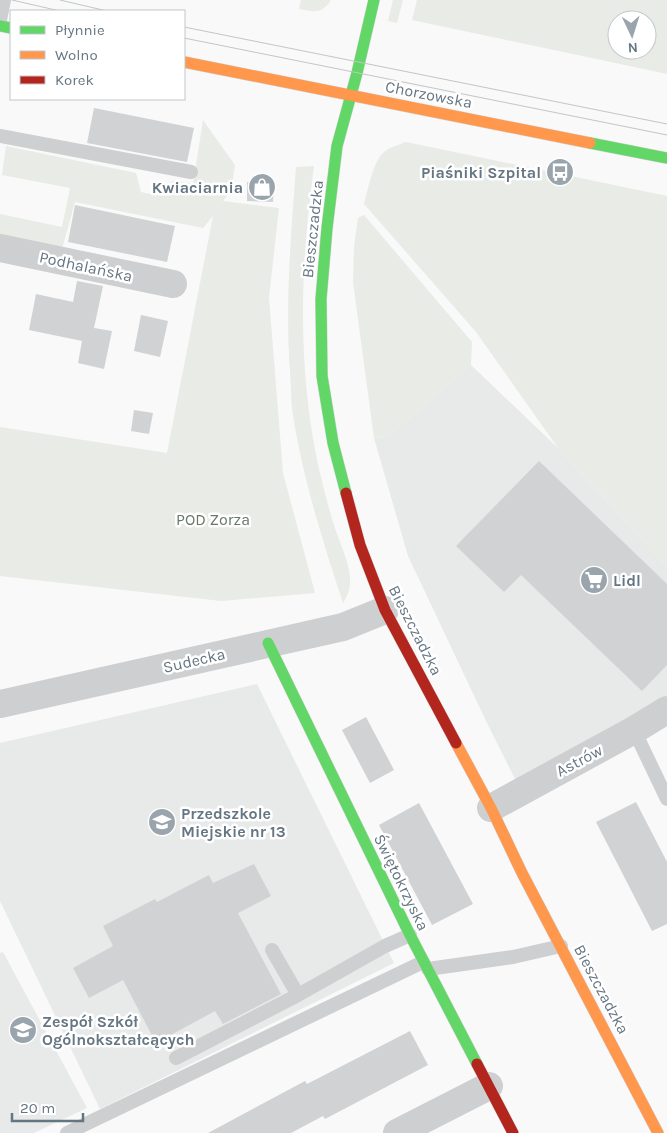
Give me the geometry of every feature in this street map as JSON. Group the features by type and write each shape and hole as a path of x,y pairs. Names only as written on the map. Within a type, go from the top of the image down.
{"street":[{"name":"Bieszczadzka","path":"374,0 337,146 327,228 321,299 322,376 333,443 360,545 385,610 491,808 522,874 658,1133"},
{"name":"Chorzowska","path":"185,62 667,158"},
{"name":"Podhalańska","path":"0,248 173,284"},
{"name":"Sudecka","path":"0,704 343,627 385,610"},
{"name":"Świętokrzyska","path":"268,643 410,935 513,1133"},
{"name":"Astrów","path":"491,808 667,710"},
{"path":"397,1133 489,1086"}],"lane":[{"path":"0,20 4,0"},
{"path":"0,136 191,172"},
{"path":"634,730 667,800"},
{"path":"176,1058 298,995 385,946 410,935"},
{"path":"67,1133 426,966 513,958 561,946"},
{"path":"272,950 298,995"}],"shaded area":[{"path":"471,365 558,448 667,567 667,696 516,781 408,556 374,438 388,437"},
{"name":"Przedszkole Miejskie nr 13","path":"257,684 394,963 100,1109 0,901 0,743"},
{"name":"Zespół Szkół Ogólnokształcących","path":"3,952 87,1108 34,1133 0,1133 0,953"}],"green space":[{"path":"301,0 331,0 321,10 314,11 299,9"},
{"path":"393,0 403,0 397,23 388,21"},
{"path":"417,0 667,0 667,74 412,20"},
{"name":"POD Zorza","path":"203,120 235,165 231,191 223,201 279,208 269,298 283,473 315,593 221,601 0,576 0,427 167,453 213,216 203,228 75,202 62,249 0,236 0,214 62,227 70,188 2,175 6,146 136,173 141,192 156,195 174,180 193,184"},
{"path":"406,142 667,196 667,567 558,448 476,332 364,204 371,176 380,156 389,149"},
{"path":"314,166 309,204 304,280 304,356 307,394 319,469 331,516 349,572 350,588 343,603 307,483 296,434 292,404 288,294 296,167"},
{"path":"364,215 472,342 471,365 388,437 374,438 353,282 354,246 358,218"}],"building":[{"path":"94,108 194,128 187,162 87,143"},
{"path":"274,181 273,202 247,201 247,182"},
{"path":"75,205 175,226 167,262 68,242"},
{"path":"77,281 103,286 94,328 112,331 104,369 78,363 82,341 29,330 36,294 73,302"},
{"path":"141,315 168,321 160,357 134,351"},
{"path":"134,410 153,413 149,434 131,431"},
{"name":"Lidl","path":"539,461 667,584 667,665 642,691 521,575 504,592 456,546"},
{"path":"366,717 394,770 370,783 342,730"},
{"path":"636,802 667,862 667,924 652,931 596,822"},
{"path":"419,803 473,904 432,925 379,825"},
{"path":"254,864 271,896 238,913 281,994 223,1024 215,1011 156,1043 123,980 89,998 73,968 113,946 103,926 155,899 157,902 209,875 213,883"},
{"path":"410,1031 428,1065 325,1119 323,1116 291,1133 208,1133 305,1081 307,1084"}],"tram line":[{"path":"12,0 56,10"},
{"path":"60,0 103,10"},
{"path":"185,27 667,124"},
{"path":"185,38 667,135"}],"traffic: fast":[{"path":"346,493 333,443 322,376 321,299 337,146 374,0"},
{"path":"0,26 10,28"},
{"path":"590,143 667,158"},
{"path":"268,643 410,935 477,1064"}],"traffic: slow":[{"path":"185,62 590,143"},
{"path":"456,743 658,1133"}],"traffic: jam":[{"path":"346,493 360,545 385,610 456,743"},
{"path":"477,1064 513,1133"}],"place":[{"name":"Piaśniki Szpital","path":"560,172"},
{"name":"Kwiaciarnia","path":"262,187"},
{"name":"Lidl","path":"594,580"},
{"name":"Przedszkole Miejskie nr 13","path":"162,822"},
{"name":"Zespół Szkół Ogólnokształcących","path":"23,1030"}]}
